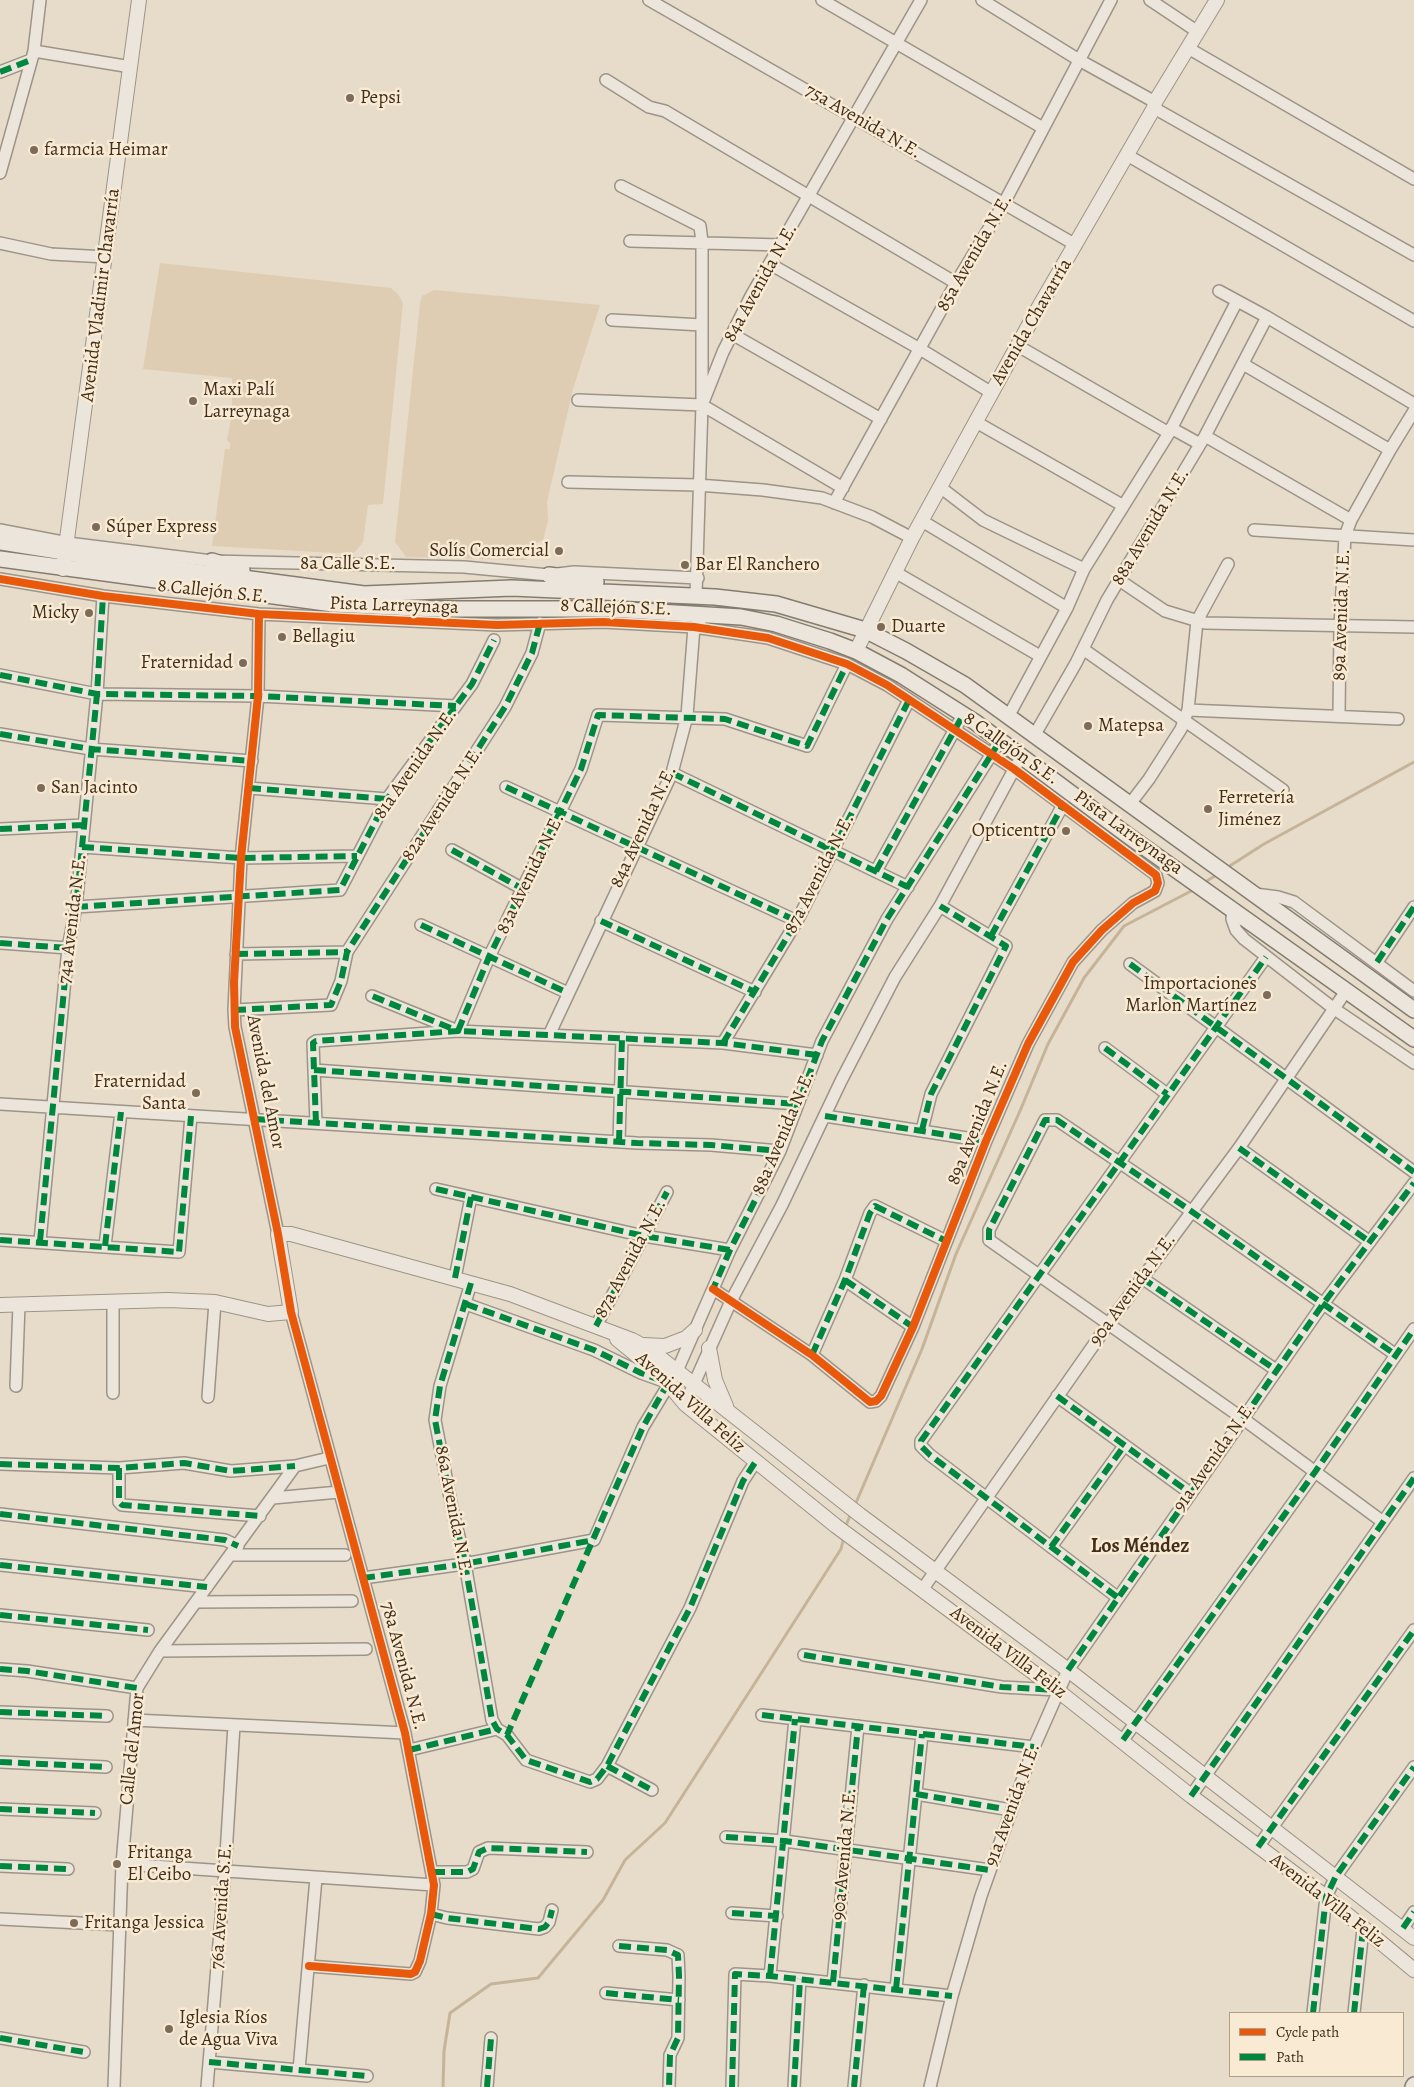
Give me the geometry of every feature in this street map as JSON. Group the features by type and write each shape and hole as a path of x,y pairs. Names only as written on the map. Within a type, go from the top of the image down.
{"main road":[{"name":"Pista Larreynaga","path":"0,542 67,548 291,584 374,595 512,588 696,595 776,604 865,630 965,685 1008,718 1174,835 1411,1007"},
{"name":"Pista Larreynaga","path":"0,559 333,604 434,609 601,609 706,614 766,622 856,651 901,675 969,718 1099,813 1126,843 1191,880 1414,1039"},
{"path":"212,561 291,584"},
{"path":"549,575 651,594"},
{"path":"969,718 994,713 1008,718"},
{"path":"1099,813 1108,815 1154,847 1163,849 1174,835"},
{"path":"1233,909 1248,890"},
{"path":"1319,971 1332,976 1383,1012 1393,1014 1411,1007"}],"street":[{"path":"0,173 32,56 40,0"},
{"name":"Avenida Vladimir Chavarría","path":"60,589 139,0"},
{"name":"75a Avenida N.E.","path":"649,0 855,117 1003,205 1076,245"},
{"path":"822,0 1043,128"},
{"name":"84a Avenida N.E.","path":"696,595 702,405 732,334 921,0"},
{"path":"982,0 1079,60 1414,256"},
{"name":"85a Avenida N.E.","path":"834,503 956,283 1003,205 1111,0"},
{"path":"1150,0 1198,32"},
{"path":"1208,0 1208,18"},
{"name":"Avenida Chavarría","path":"856,651 912,538 1018,346 1217,0"},
{"path":"1188,48 1414,178"},
{"path":"0,72 32,56 130,68"},
{"path":"606,80 649,107 665,110 810,194 956,283"},
{"path":"1127,156 1414,321"},
{"path":"621,186 696,223 702,231 702,405"},
{"path":"630,241 782,244"},
{"path":"0,243 51,254 106,256"},
{"path":"770,264 920,349 992,393"},
{"path":"1218,291 1267,317 1414,404"},
{"name":"88a Avenida N.E.","path":"1008,718 1067,608 1084,569 1122,505 1170,431 1237,301"},
{"name":"88a Avenida N.E.","path":"1034,736 1119,580 1203,440 1267,317"},
{"path":"612,320 702,325"},
{"path":"732,334 881,419"},
{"path":"1018,346 1170,431 1203,440 1351,520"},
{"path":"1243,364 1390,450"},
{"path":"578,400 702,405 843,488"},
{"name":"89a Avenida N.E.","path":"1339,716 1340,626 1345,536 1351,520 1414,411"},
{"path":"976,422 1122,505"},
{"path":"568,482 698,485 763,490 822,498 872,517 912,538"},
{"path":"940,488 983,520 1084,569"},
{"path":"922,521 1067,608"},
{"name":"8a Calle S.E.","path":"0,530 67,548 212,561 464,567 549,575 574,572 698,578"},
{"path":"1254,530 1414,540"},
{"path":"1130,804 1149,779 1186,715 1197,621 1228,564"},
{"path":"895,572 1040,656"},
{"name":"8 Callejón S.E.","path":"0,579 103,596 259,614 497,625 603,622 694,627 768,638 846,664 909,700 992,754 1063,805 1126,843 1156,876 1158,883"},
{"path":"1119,580 1165,611 1205,623 1414,627"},
{"name":"74a Avenida N.E.","path":"40,1241 68,948 76,907 92,749 103,596"},
{"name":"Avenida del Amor","path":"259,614 258,696 241,858 234,1010 278,1234 291,1312 329,1458"},
{"path":"694,627 706,614"},
{"name":"82a Avenida N.E.","path":"234,1010 326,1006 331,1004 341,981 347,952 505,707 532,652 540,623"},
{"name":"84a Avenida N.E.","path":"550,1034 601,921 672,773 688,716 694,627"},
{"name":"81a Avenida N.E.","path":"239,898 340,890 386,799 472,684 494,640"},
{"path":"1083,648 1186,715 1283,790"},
{"path":"688,716 725,719 807,746 846,664"},
{"path":"0,675 97,694 258,696 456,706"},
{"name":"87a Avenida N.E.","path":"723,1043 797,921 909,700"},
{"name":"83a Avenida N.E.","path":"458,1031 490,957 581,769 598,715 688,716"},
{"path":"1186,715 1339,716 1398,719"},
{"path":"876,871 953,729 969,718"},
{"path":"0,734 92,749 252,761"},
{"name":"88a Avenida N.E.","path":"464,1564 594,1540 640,1435 668,1383 677,1371 730,1250 780,1151 817,1055 887,919 1000,741"},
{"name":"88a Avenida N.E.","path":"685,1404 693,1382 731,1301 825,1116 840,1081 895,977 940,906 1021,756"},
{"path":"672,773 908,886"},
{"path":"506,787 797,921"},
{"path":"249,788 386,799"},
{"path":"991,936 1063,805"},
{"path":"0,829 84,825"},
{"path":"82,847 241,858 357,856"},
{"path":"452,850 524,889"},
{"name":"89a Avenida N.E.","path":"812,1355 870,1402 876,1401 882,1396 913,1327 986,1141 1028,1044 1073,962 1102,930 1133,903 1155,890 1158,883"},
{"path":"1248,890 1294,902 1414,991"},
{"path":"76,907 239,898"},
{"path":"922,1130 931,1094 1005,950 1004,944 940,906"},
{"path":"1377,962 1414,907"},
{"path":"1233,909 1232,919 1236,930 1244,940 1334,1008 1414,1063"},
{"path":"601,921 755,992"},
{"path":"421,925 568,993"},
{"path":"0,943 68,948"},
{"path":"236,954 347,952"},
{"path":"1117,1597 921,1446 920,1441 1266,957"},
{"path":"1130,964 1287,1077 1414,1172"},
{"name":"90a Avenida N.E.","path":"922,1590 1109,1323 1191,1210 1239,1148 1346,991"},
{"path":"372,996 458,1031"},
{"path":"316,1123 313,1043 316,1040 458,1031 723,1043 817,1055"},
{"path":"620,1142 622,1038"},
{"path":"1105,1048 1167,1094"},
{"path":"314,1070 798,1104"},
{"path":"0,1104 620,1142 711,1145 780,1151"},
{"path":"105,1246 121,1112"},
{"path":"0,1240 40,1241 179,1252 191,1116"},
{"path":"825,1116 986,1141"},
{"path":"1383,1522 1242,1418 989,1240 988,1236 1045,1120 1057,1120 1191,1210 1396,1355"},
{"path":"1239,1148 1370,1242"},
{"name":"91a Avenida N.E.","path":"930,2087 952,1996 990,1870 1034,1747 1057,1690 1068,1670 1117,1597 1242,1418 1323,1304 1414,1183"},
{"path":"436,1189 644,1236 730,1250"},
{"name":"87a Avenida N.E.","path":"601,1329 666,1192"},
{"path":"455,1278 471,1197"},
{"path":"713,1289 812,1355 845,1280 870,1213 876,1206 946,1241"},
{"name":"Avenida Villa Feliz","path":"278,1234 291,1234 510,1294 643,1345 693,1382 860,1515 1273,1826 1414,1938"},
{"path":"1142,1278 1276,1370"},
{"path":"845,1280 913,1327"},
{"name":"86a Avenida N.E.","path":"471,1283 440,1386 435,1420 464,1564 492,1720 526,1760 581,1781 590,1782 597,1779 607,1766"},
{"path":"0,1305 168,1300 214,1302 268,1314 291,1312"},
{"path":"113,1301 113,1393"},
{"path":"208,1396 214,1302"},
{"path":"16,1386 19,1304"},
{"path":"466,1304 594,1350 641,1373 668,1383"},
{"name":"Avenida Villa Feliz","path":"601,1329 668,1383 685,1404 851,1538 1123,1740 1191,1796 1326,1897 1414,1970"},
{"path":"1123,1740 1316,1472 1414,1329"},
{"path":"643,1345 665,1346 686,1338 695,1330"},
{"path":"709,1348 715,1380 727,1409"},
{"path":"1057,1396 1190,1493"},
{"path":"1051,1547 1124,1446"},
{"path":"0,1464 119,1468 184,1463 231,1471 295,1466 329,1458"},
{"name":"78a Avenida N.E.","path":"308,1966 411,1974 418,1968 431,1914 434,1884 406,1733 329,1458"},
{"path":"652,1790 607,1766 690,1608 743,1481 756,1461"},
{"name":"Calle del Amor","path":"114,2087 122,1864 137,1688 160,1650 295,1466"},
{"path":"119,1468 118,1502 122,1506 260,1516"},
{"path":"1191,1796 1414,1478"},
{"path":"273,1498 339,1492"},
{"path":"0,1514 225,1540 234,1550 345,1555"},
{"path":"363,1578 464,1564"},
{"path":"0,1566 206,1587"},
{"path":"196,1602 352,1601"},
{"path":"0,1615 148,1630"},
{"path":"1258,1847 1414,1630"},
{"path":"160,1650 366,1649"},
{"path":"804,1656 1002,1687 1057,1690"},
{"path":"0,1669 28,1670 137,1688"},
{"path":"0,1712 107,1716"},
{"path":"762,1715 1034,1747"},
{"path":"770,1976 785,1841 795,1719"},
{"path":"134,1720 406,1733"},
{"name":"76a Avenida S.E.","path":"207,2087 225,1871 234,1725"},
{"name":"90a Avenida N.E.","path":"833,1982 858,1726"},
{"path":"409,1750 502,1732"},
{"path":"896,1989 922,1734"},
{"path":"0,1762 106,1767"},
{"path":"1312,2012 1326,1897 1336,1876 1414,1767"},
{"path":"916,1794 1011,1810"},
{"path":"0,1809 95,1813"},
{"path":"726,1837 785,1841 990,1870"},
{"path":"433,1872 467,1872 473,1869 479,1852 488,1848 587,1852"},
{"path":"122,1864 316,1878 434,1884"},
{"path":"0,1866 68,1869"},
{"path":"299,2070 316,1878"},
{"path":"431,1914 447,1918 539,1929 545,1927 549,1922 552,1910"},
{"path":"1403,1928 1414,1912"},
{"path":"732,1913 777,1916"},
{"path":"0,1919 120,1925"},
{"path":"1354,2012 1364,1929"},
{"path":"618,1946 674,1952 679,1960 678,2038 670,2055 669,2087"},
{"path":"732,2087 736,1974 864,1985 952,1996"},
{"path":"794,2087 800,1979"},
{"path":"854,2087 864,1985"},
{"path":"606,1993 679,2000"},
{"path":"0,2038 84,2052"},
{"path":"487,2087 491,2038"},
{"path":"209,2062 367,2076"}],"shaded area":[{"path":"160,263 391,288 398,294 403,303 383,504 368,505 363,542 352,554 212,546 225,449 230,449 230,443 227,440 232,414 232,378 143,369"},
{"path":"434,290 600,305 573,389 547,502 548,521 543,540 532,545 526,560 406,557 395,542 420,303 422,296"}],"waterway":[{"path":"1225,869 1264,844 1414,762"},
{"path":"1202,884 1218,874"},
{"path":"855,1505 922,1349 956,1254 1048,1044 1084,978 1124,926 1195,889"},
{"path":"845,1528 851,1513"},
{"path":"443,2087 444,2051 450,2013 491,1984 538,1978 603,1900 625,1860 665,1823 841,1549 844,1537"}],"marked path":[{"path":"0,72 31,60"},
{"path":"40,1241 68,948 76,907 97,694 103,596"},
{"path":"234,1010 331,1005 341,981 347,952 505,707 532,653 540,623"},
{"path":"76,907 340,890 387,799 472,684 494,640"},
{"path":"817,1055 723,1043 458,1031 489,957 581,769 598,715 725,719 807,746 847,664"},
{"path":"0,675 97,694 258,696 456,706"},
{"path":"723,1043 797,921 909,700"},
{"path":"876,871 963,715"},
{"path":"0,734 91,749 252,761"},
{"path":"717,1291 713,1289 730,1250 780,1151 822,1041 887,919 1000,741"},
{"path":"672,773 908,887"},
{"path":"506,787 797,921"},
{"path":"249,788 387,799"},
{"path":"991,936 1063,805"},
{"path":"0,829 84,825"},
{"path":"82,847 241,858 357,856"},
{"path":"452,850 523,889"},
{"path":"922,1130 931,1094 1006,946 940,906"},
{"path":"1377,962 1414,907"},
{"path":"601,921 755,992"},
{"path":"421,925 568,993"},
{"path":"0,943 68,948"},
{"path":"236,954 347,952"},
{"path":"1117,1597 930,1455 921,1446 921,1441 1266,957"},
{"path":"1130,964 1414,1172"},
{"path":"316,1123 313,1043 316,1041 458,1031 372,996"},
{"path":"619,1142 622,1038"},
{"path":"1105,1048 1167,1094"},
{"path":"314,1070 798,1104"},
{"path":"105,1246 121,1112"},
{"path":"0,1240 179,1252 191,1116"},
{"path":"825,1116 986,1141"},
{"path":"254,1119 637,1143 711,1145 780,1151"},
{"path":"989,1240 989,1230 1045,1120 1057,1120 1191,1211 1396,1355"},
{"path":"1239,1148 1370,1242"},
{"path":"1068,1670 1323,1304 1414,1183"},
{"path":"436,1189 644,1236 730,1250"},
{"path":"596,1326 667,1192"},
{"path":"455,1278 471,1197"},
{"path":"812,1355 845,1280 870,1213 875,1206 946,1241"},
{"path":"1142,1278 1276,1370"},
{"path":"845,1280 913,1327"},
{"path":"471,1283 440,1386 435,1420 453,1513 463,1552 492,1720 497,1729 507,1735 526,1760 590,1782 597,1779 607,1766 690,1608 743,1481 756,1461"},
{"path":"466,1304 594,1350 641,1373 668,1383 643,1427 507,1735"},
{"path":"1123,1740 1315,1472 1414,1329"},
{"path":"1057,1396 1190,1493"},
{"path":"1051,1547 1124,1446"},
{"path":"0,1464 119,1468 184,1463 231,1471 295,1466"},
{"path":"119,1468 119,1502 122,1505 260,1516"},
{"path":"1191,1796 1414,1478"},
{"path":"0,1514 225,1540 238,1546"},
{"path":"363,1578 464,1564 594,1540"},
{"path":"0,1565 207,1587"},
{"path":"0,1615 148,1630"},
{"path":"1258,1847 1414,1630"},
{"path":"804,1655 1002,1687 1057,1690"},
{"path":"0,1669 27,1671 137,1688"},
{"path":"0,1712 107,1716"},
{"path":"762,1715 1034,1747"},
{"path":"770,1976 795,1719"},
{"path":"833,1982 858,1726"},
{"path":"409,1750 497,1729"},
{"path":"896,1989 922,1734"},
{"path":"0,1762 106,1767"},
{"path":"607,1766 652,1790"},
{"path":"1313,2012 1326,1897 1336,1876 1414,1767"},
{"path":"916,1794 1011,1810"},
{"path":"0,1809 95,1813"},
{"path":"726,1837 785,1841 990,1870"},
{"path":"433,1872 467,1872 473,1869 479,1852 488,1848 587,1852"},
{"path":"0,1866 68,1869"},
{"path":"431,1914 447,1918 539,1929 545,1927 549,1922 552,1910"},
{"path":"1403,1928 1414,1912"},
{"path":"732,1913 777,1916"},
{"path":"1354,2012 1363,1929"},
{"path":"619,1946 667,1950 678,1955 678,2038 670,2055 669,2087"},
{"path":"732,2087 735,1974 770,1976 952,1996"},
{"path":"794,2087 800,1979"},
{"path":"854,2087 864,1985"},
{"path":"606,1993 679,2000"},
{"path":"0,2038 84,2052"},
{"path":"487,2087 491,2038"},
{"path":"209,2062 367,2076"}],"cycle path":[{"path":"0,579 103,596 259,614 497,625 603,622 694,627 768,638 847,664 887,685 1014,769 1156,875 1158,883 1155,891 1133,903 1102,930 1073,962 1028,1044 986,1141 913,1327 881,1396 876,1401 870,1402 812,1355 713,1289"},
{"path":"259,614 258,696 241,858 234,982 235,1027 278,1234 291,1312 405,1733 434,1885 431,1914 420,1961 415,1972 411,1974 309,1966"}],"place":[{"name":"Pepsi","path":"350,98"},
{"name":"farmcia Heimar","path":"34,150"},
{"name":"Maxi Palí Larreynaga","path":"193,401"},
{"name":"Súper Express","path":"96,527"},
{"name":"Solís Comercial","path":"559,551"},
{"name":"Bar El Ranchero","path":"685,565"},
{"name":"Micky","path":"89,613"},
{"name":"Duarte","path":"881,627"},
{"name":"Bellagiu","path":"282,637"},
{"name":"Fraternidad","path":"243,663"},
{"name":"Matepsa","path":"1088,726"},
{"name":"San Jacinto","path":"41,788"},
{"name":"Ferretería Jiménez","path":"1208,809"},
{"name":"Opticentro","path":"1066,831"},
{"name":"Importaciones Marlon Martínez","path":"1267,995"},
{"name":"Fraternidad Santa","path":"196,1093"},
{"name":"Fritanga El Ceibo","path":"117,1864"},
{"name":"Fritanga Jessica","path":"74,1923"},
{"name":"Iglesia Ríos de Agua Viva","path":"169,2029"}],"district":[{"name":"Los Méndez","path":"1140,1547"}]}
